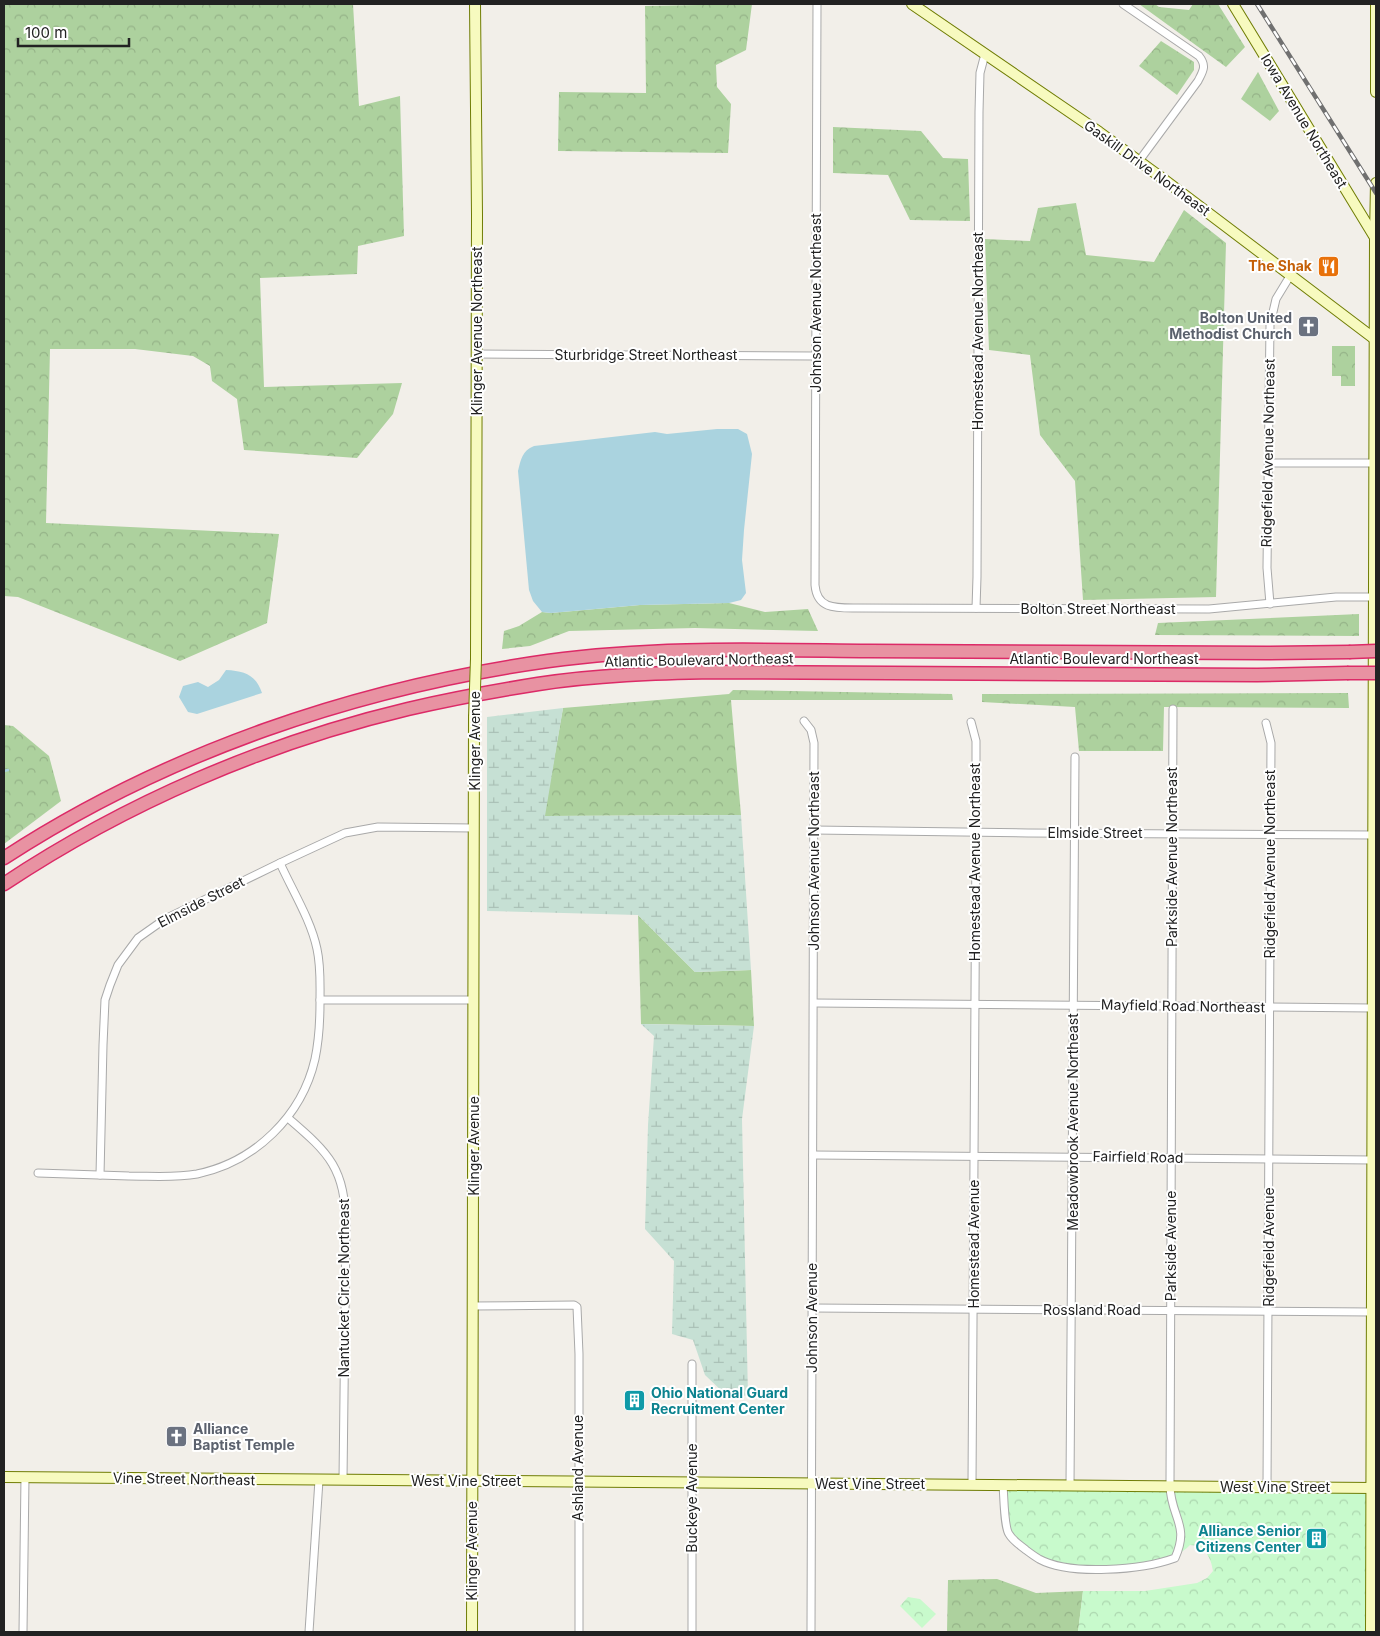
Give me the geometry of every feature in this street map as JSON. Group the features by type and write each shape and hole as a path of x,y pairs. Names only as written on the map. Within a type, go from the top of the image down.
{"highway":[{"name":"Atlantic Boulevard Northeast","path":"4,858 123,791 177,765 254,734 383,693 431,681 532,664 599,656 702,650 1261,653 1376,651"},
{"name":"Atlantic Boulevard Northeast","path":"4,884 68,844 134,809 263,753 408,709 539,684 637,674 715,672 1239,675 1376,673"}],"street":[{"name":"Klinger Avenue Northeast","path":"475,4 476,659"},
{"name":"Johnson Avenue Northeast","path":"817,4 815,585 816,594 820,601"},
{"path":"1124,4 1200,56 1204,66 1198,81 1139,161"},
{"name":"Iowa Avenue Northeast","path":"1233,4 1375,238"},
{"path":"1376,4 1376,92"},
{"name":"Gaskill Drive Northeast","path":"917,5 1139,161 1375,340"},
{"name":"Homestead Avenue Northeast","path":"976,608 978,577 979,112 980,73 985,54"},
{"path":"1371,1632 1374,1488 1372,1008 1375,835 1376,183"},
{"name":"Ridgefield Avenue Northeast","path":"1270,604 1267,568 1270,325 1276,299 1290,276"},
{"name":"Sturbridge Street Northeast","path":"477,354 816,356"},
{"path":"1268,463 1375,462"},
{"name":"Bolton Street Northeast","path":"820,601 829,606 839,608 1209,609 1336,597 1375,597"},
{"name":"Klinger Avenue","path":"472,1632 474,717 476,659"},
{"name":"Parkside Avenue Northeast","path":"1171,1006 1173,709"},
{"name":"Johnson Avenue Northeast","path":"804,721 811,730 814,742 814,1003"},
{"name":"Homestead Avenue Northeast","path":"971,722 976,741 974,1004"},
{"name":"Ridgefield Avenue Northeast","path":"1266,723 1271,742 1270,1007"},
{"name":"Meadowbrook Avenue Northeast","path":"1070,1486 1076,758"},
{"name":"Elmside Street","path":"100,1175 104,1011 110,985 118,964 131,946 155,924 335,836 356,830 378,827 474,828"},
{"name":"Elmside Street","path":"814,830 1375,835"},
{"path":"38,1173 176,1176 209,1171 249,1153 267,1139 288,1118 303,1092 315,1061 320,1000 319,961 314,940 280,863"},
{"path":"320,1000 474,1000"},
{"name":"Mayfield Road Northeast","path":"814,1003 1372,1008"},
{"name":"Johnson Avenue","path":"811,1632 814,1003"},
{"name":"Homestead Avenue","path":"972,1485 974,1004"},
{"name":"Parkside Avenue","path":"1003,1485 1006,1525 1009,1535 1039,1559 1082,1569 1133,1568 1175,1558 1182,1528 1170,1498 1171,1006"},
{"name":"Ridgefield Avenue","path":"1267,1487 1270,1007"},
{"name":"Nantucket Circle Northeast","path":"288,1118 311,1137 326,1153 339,1177 345,1201 343,1480"},
{"name":"Fairfield Road","path":"813,1155 1372,1160"},
{"name":"Ashland Avenue","path":"473,1306 576,1305 579,1312 579,1632"},
{"name":"Rossland Road","path":"812,1308 1372,1312"},
{"name":"Buckeye Avenue","path":"692,1364 692,1632"},
{"name":"Vine Street Northeast","path":"4,1477 365,1480"},
{"path":"23,1632 24,1477"},
{"path":"309,1632 319,1480"},
{"name":"West Vine Street","path":"365,1480 1374,1488"}],"green space":[{"path":"4,4 353,4 359,106 400,96 404,236 358,246 357,274 260,278 264,387 402,383 393,414 357,458 244,450 237,399 212,381 210,366 193,356 135,349 50,349 46,523 279,534 267,623 180,661 18,597 4,596"},
{"path":"752,4 746,50 716,65 717,87 731,104 728,153 558,151 559,92 646,93 645,6"},
{"path":"1139,4 1155,4 1159,7 1189,10 1193,4 1218,4 1245,47 1226,67"},
{"path":"1161,41 1194,62 1194,70 1177,95 1139,66"},
{"path":"1258,72 1279,111 1270,121 1241,99"},
{"path":"833,127 921,131 943,158 968,159 970,221 910,220 888,175 833,173"},
{"path":"1076,203 1086,255 1154,262 1184,210 1226,243 1216,597 1083,600 1075,481 1040,435 1030,355 989,350 985,239 1030,241 1038,208"},
{"path":"1332,346 1355,346 1355,386 1341,386 1341,376 1332,376"},
{"path":"729,603 765,612 808,609 818,631 695,628 569,631 530,646 502,649 504,631 519,626 542,612 551,613 640,605"},
{"path":"1359,614 1359,636 1155,635 1158,623"},
{"path":"733,690 952,694 953,700 731,700 741,815 544,816 563,708 729,694"},
{"path":"1348,693 1349,708 1164,707 1163,751 1079,751 1075,707 982,702 982,694"},
{"path":"563,708 545,816 741,815 751,970 695,972 638,915 487,911 487,717"},
{"path":"4,725 13,726 49,756 61,801 4,844"},
{"path":"638,915 695,972 751,970 754,1026 641,1024"},
{"path":"641,1024 754,1026 742,1119 748,1396 725,1394 705,1375 693,1340 672,1334 674,1261 645,1229 648,1125 654,1036"},
{"path":"1008,1489 1370,1492 1369,1632 1078,1632 1083,1591 1145,1591 1197,1583 1207,1578 1213,1571 1211,1561 1203,1550 1190,1545 1169,1559 1135,1565 1071,1565 1047,1559 1027,1548 1017,1540 1011,1531 1008,1517"},
{"path":"997,1579 1036,1593 1083,1591 1078,1632 947,1632 948,1580"},
{"path":"908,1597 920,1599 936,1614 922,1628 900,1606"}],"water":[{"path":"738,429 747,434 752,454 742,560 746,593 741,600 729,603 640,605 551,613 542,612 533,601 529,590 518,471 524,453 534,446 655,432 667,434"},
{"path":"226,670 239,671 249,675 257,682 262,693 197,714 188,712 179,697 183,686 198,682 208,687 219,680"}],"waterway":[{"path":"4,771 8,770"}],"railway":[{"path":"1257,4 1376,193"}],"place":[{"name":"The Shak","path":"1328,266"},
{"name":"Bolton United Methodist Church","path":"1308,326"},
{"name":"Ohio National Guard Recruitment Center","path":"635,1401"},
{"name":"Alliance Baptist Temple","path":"177,1437"},
{"name":"Alliance Senior Citizens Center","path":"1317,1539"}]}
